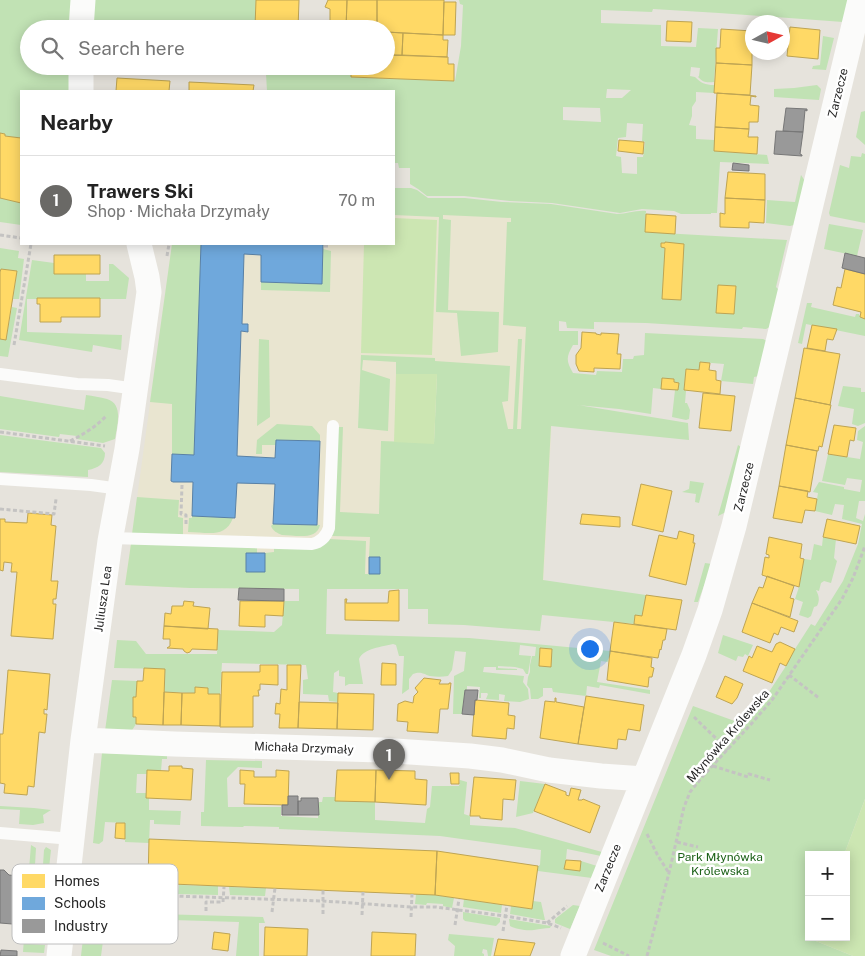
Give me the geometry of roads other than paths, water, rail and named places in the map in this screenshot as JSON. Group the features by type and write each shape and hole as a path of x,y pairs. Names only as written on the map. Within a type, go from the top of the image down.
{"street":[{"path":"82,20 83,0"},
{"name":"Zarzecze","path":"572,956 694,656 723,567 748,470 860,0"},
{"path":"81,75 82,90"},
{"name":"Juliusza Lea","path":"69,864 83,740 111,538 136,389 148,292 148,277 139,245"},
{"name":"Michała Drzymały","path":"83,740 380,750 470,756 557,771 644,779"}],"lane":[{"path":"0,374 136,389"},
{"path":"111,538 312,544 319,542 326,535 329,528 333,426"},
{"path":"0,479 91,485 120,489"},
{"path":"0,833 72,839"}],"place":[{"name":"Trawers Ski","path":"389,780"}],"park label":[{"name":"Park Młynówka Królewska","path":"720,864"}]}
